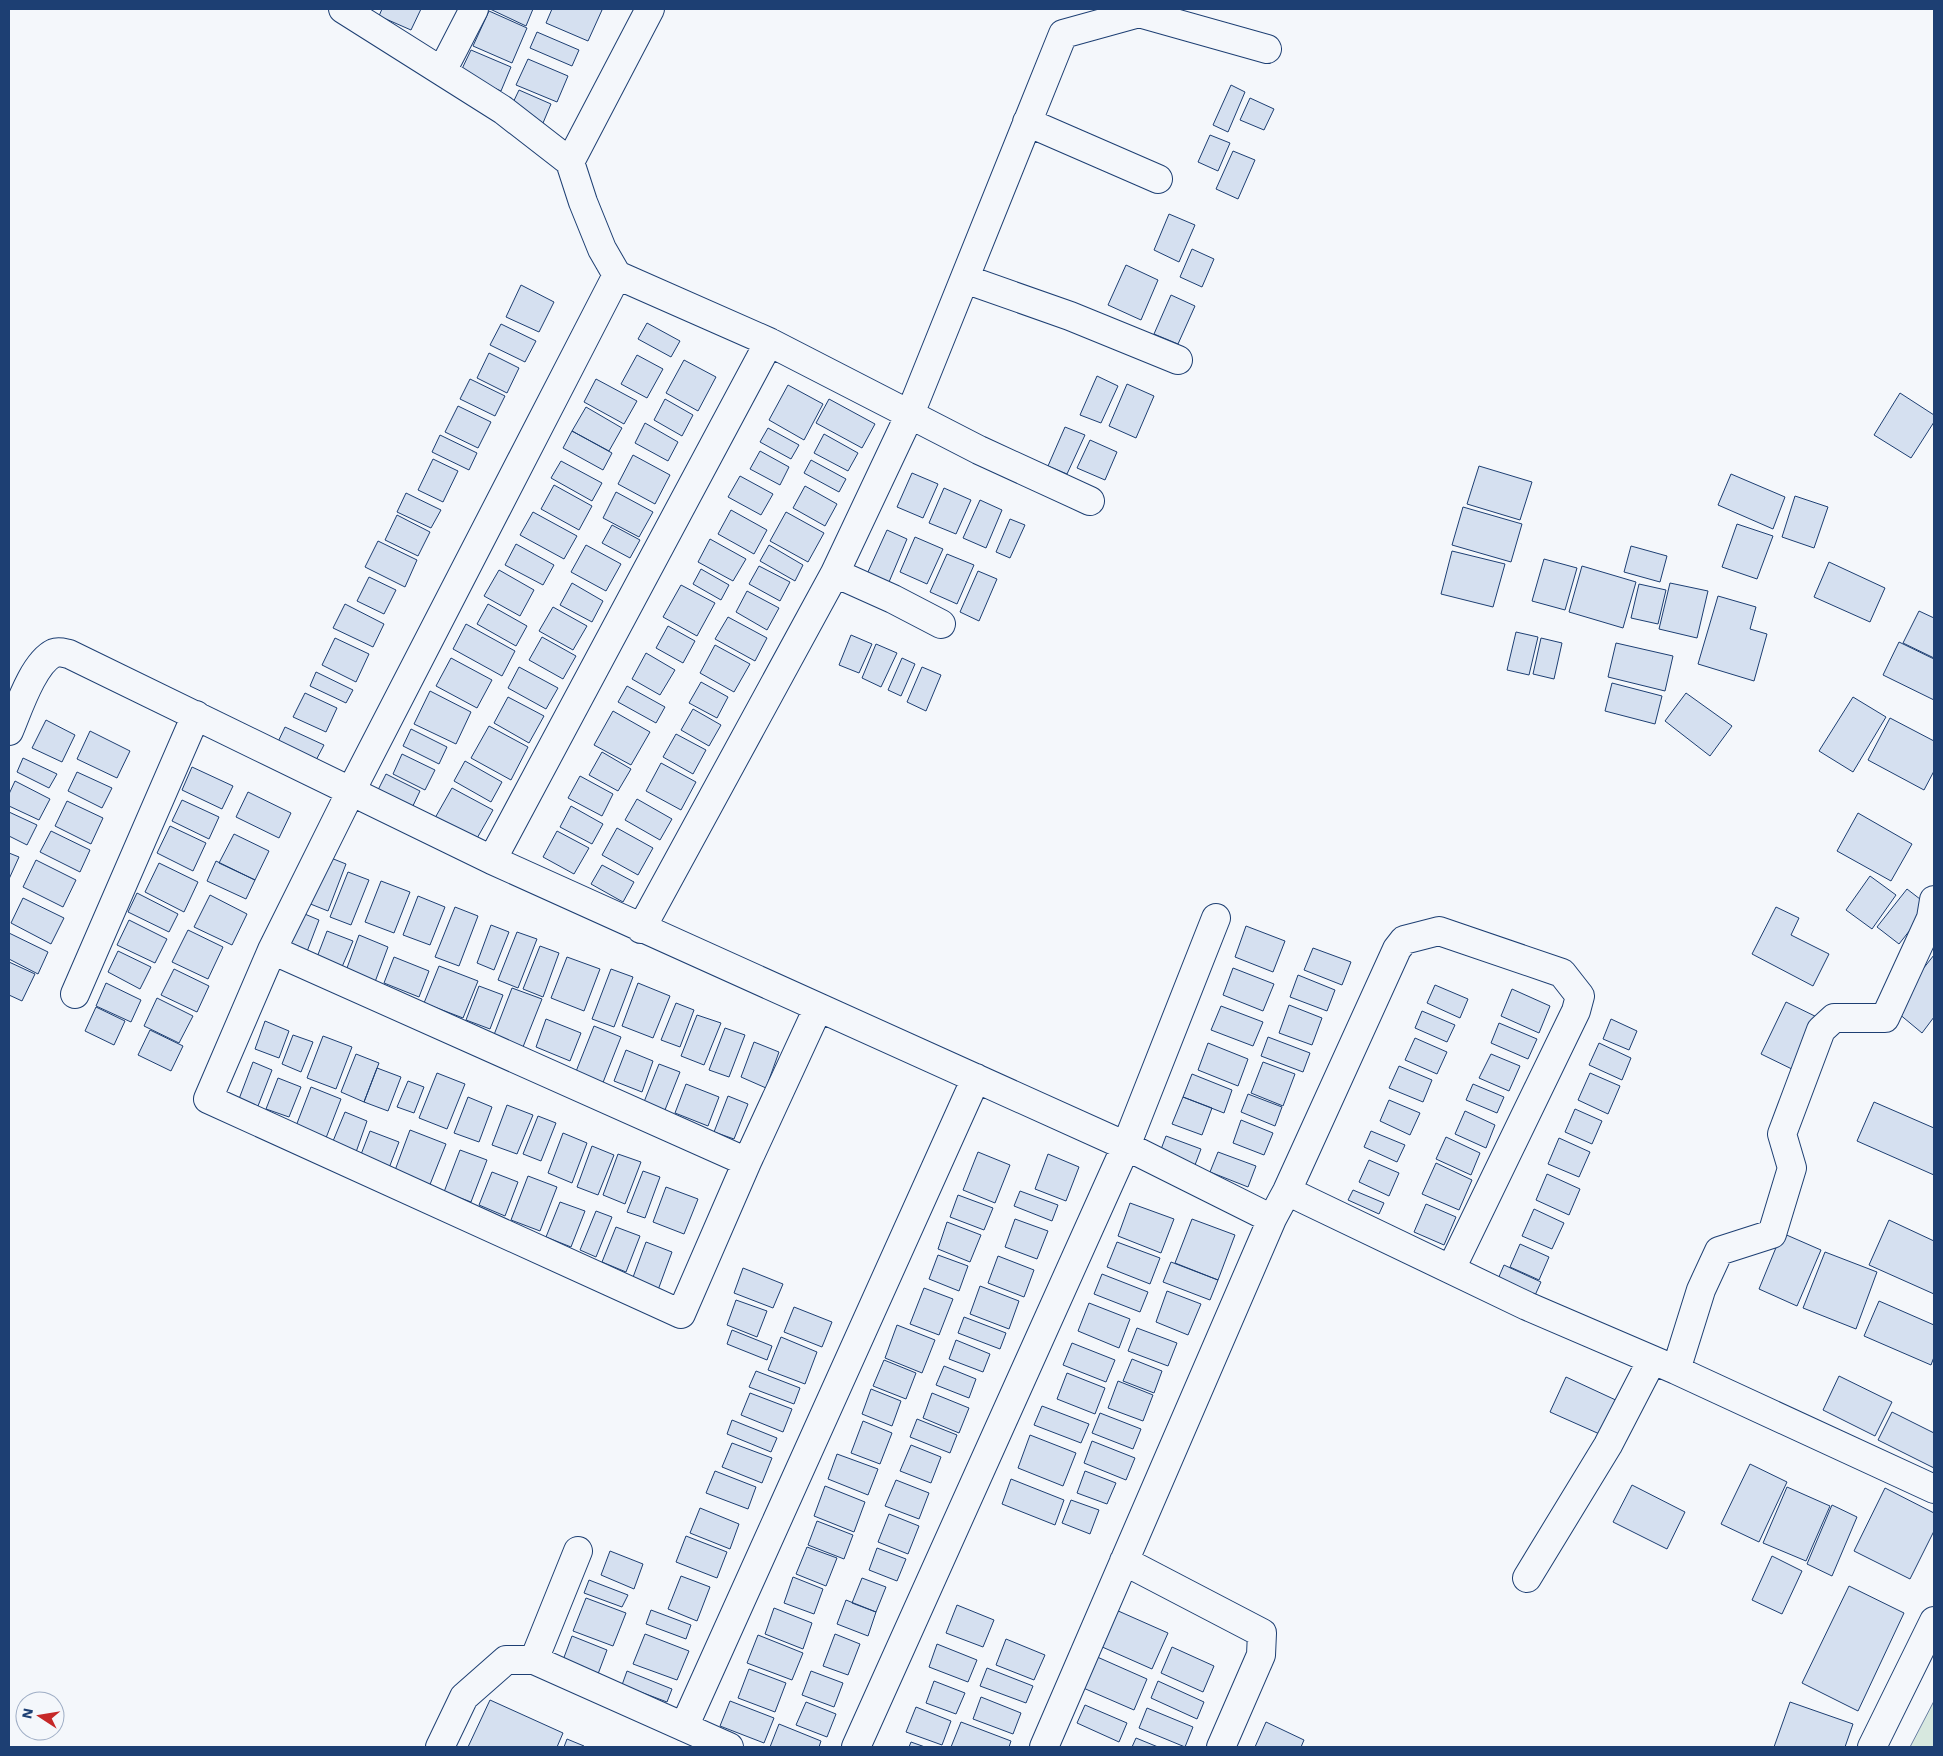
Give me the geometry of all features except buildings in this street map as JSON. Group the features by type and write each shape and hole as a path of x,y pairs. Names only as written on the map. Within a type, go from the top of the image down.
{"street":[{"path":"343,9 503,110 570,162 583,202 602,249 617,275 769,342 978,450 1090,501"},
{"path":"442,71 474,9"},
{"path":"570,162 650,9"},
{"path":"642,929 835,574 910,414 1063,34 1139,13 1267,49"},
{"path":"1027,122 1158,178"},
{"path":"617,275 351,791 272,950 208,1099 681,1314 747,1162 818,1008"},
{"path":"965,279 1070,316 1178,360"},
{"path":"492,860 769,342"},
{"path":"835,574 893,599 940,624"},
{"path":"9,731 37,669 53,653 69,654 492,860 1126,1146 1272,1219"},
{"path":"75,994 196,715"},
{"path":"1527,1578 1608,1445 1664,1365 1719,1251 1772,1234 1792,1168 1782,1134 1821,1030 1834,1018 1885,1018 1931,918 1934,900"},
{"path":"856,1747 1126,1146 1216,918"},
{"path":"1044,1747 1272,1219 1287,1191 1397,949 1404,940 1439,931 1562,973 1580,996 1576,1011 1451,1269"},
{"path":"272,950 747,1162"},
{"path":"684,1727 976,1078"},
{"path":"1287,1191 1527,1306 1664,1365 1934,1489"},
{"path":"534,1660 578,1552"},
{"path":"1124,1561 1262,1633 1261,1655 1221,1747"},
{"path":"1872,1747 1934,1621"},
{"path":"440,1747 464,1697 506,1660 534,1660 729,1747"}],"shaded area":[{"path":"1934,1701 1934,1747 1910,1747"}]}
